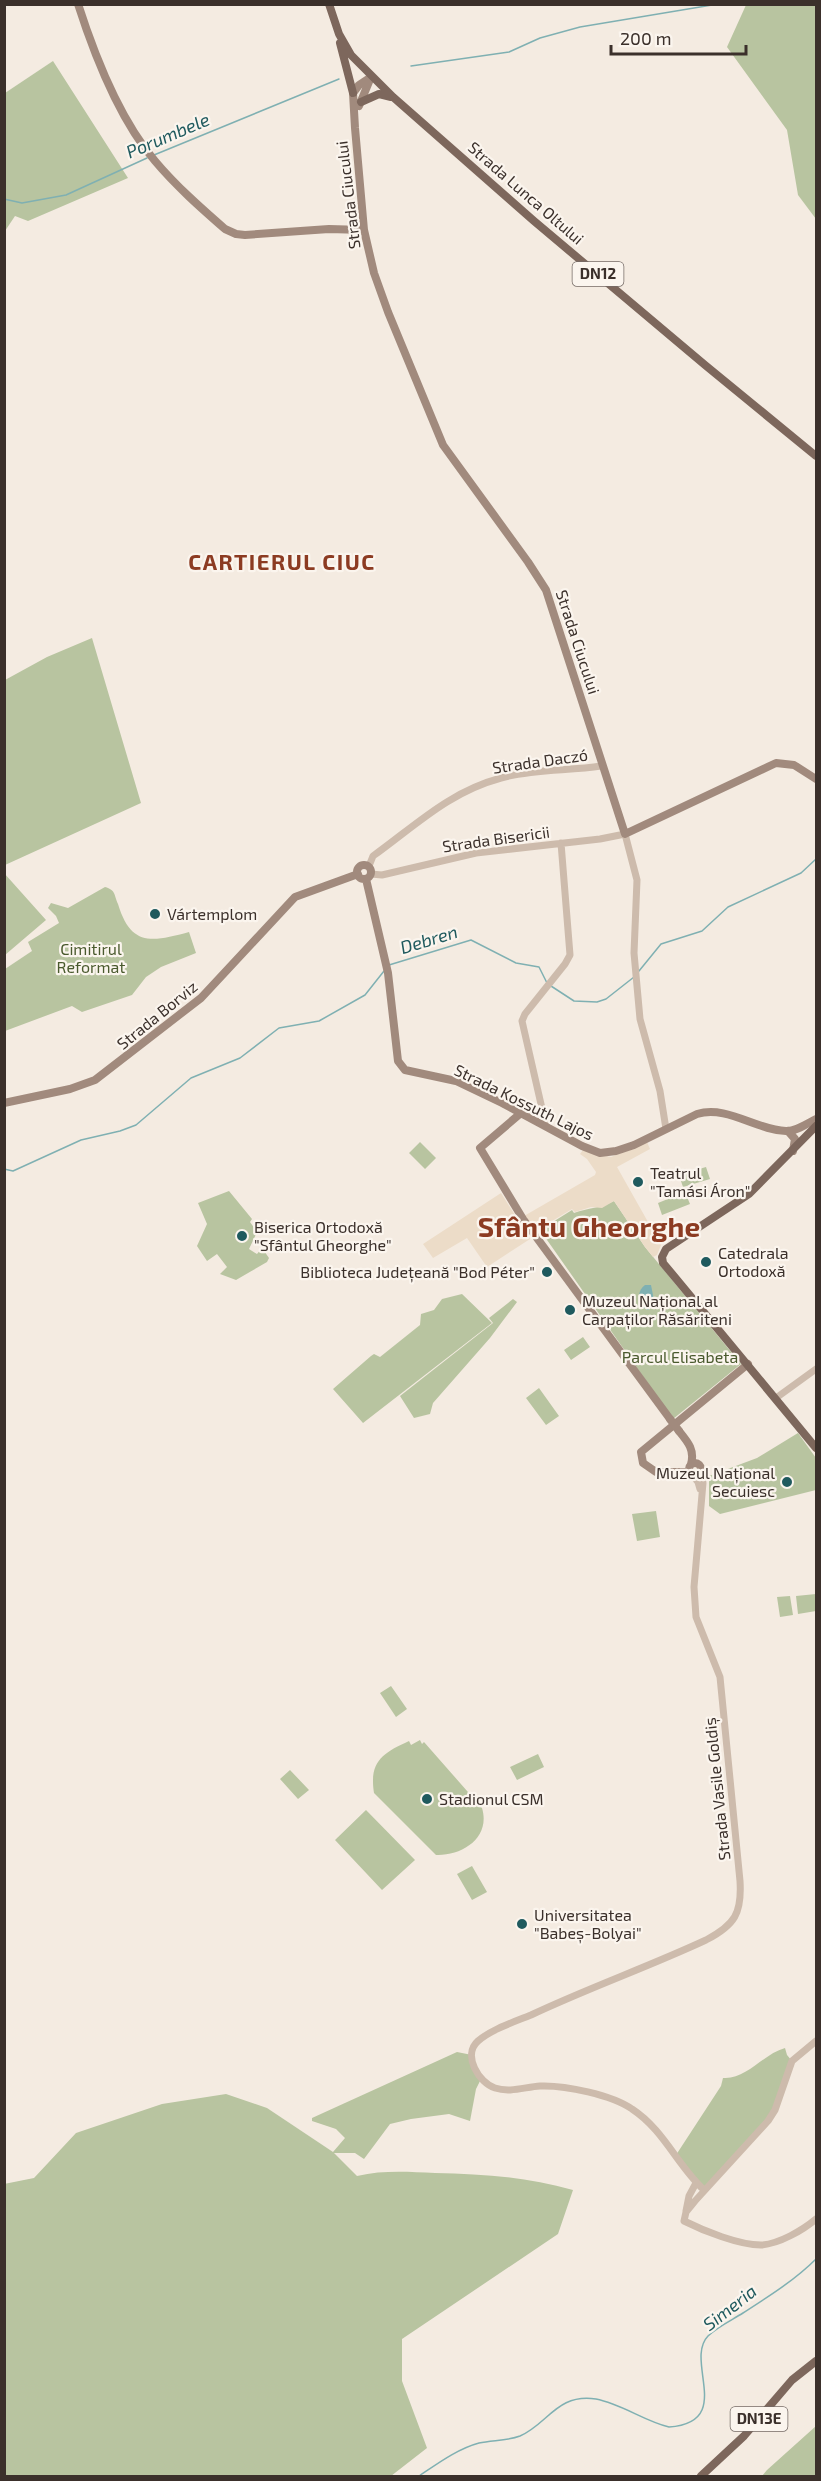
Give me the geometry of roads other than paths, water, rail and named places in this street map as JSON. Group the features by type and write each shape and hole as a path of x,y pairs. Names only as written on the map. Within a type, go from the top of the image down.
{"main road":[{"path":"78,4 101,68 126,117 149,154 222,226 232,233 245,235 364,230"},
{"name":"DN12","path":"328,4 339,34"},
{"path":"339,34 353,93"},
{"name":"Strada Lunca Oltului","path":"339,34 351,55 393,97 543,228 816,456"},
{"path":"353,93 358,85 371,77"},
{"path":"355,128 361,102 371,77"},
{"name":"Strada Ciucului","path":"353,93 364,230 374,273 387,312 436,433 451,459 528,562 546,590 625,834"},
{"path":"361,102 379,94 393,97"},
{"path":"625,834 776,763 794,765 816,779"},
{"path":"360,866 369,873 362,879 358,874 360,866"},
{"name":"Strada Kossuth Lajos","path":"369,873 388,973 398,1061 402,1067 456,1081 585,1148 600,1153 634,1145 697,1114 711,1112 788,1131"},
{"name":"Strada Borviz","path":"4,1103 70,1089 102,1076 201,998 295,897 358,874"},
{"path":"521,1113 480,1148 523,1219 691,1448 691,1469 698,1475 701,1471"},
{"path":"793,1151 795,1139 788,1131 816,1119"},
{"path":"816,1126 749,1194 666,1249 662,1254 663,1263 816,1448"},
{"path":"691,1469 670,1473 656,1472 647,1467 640,1458 642,1450 748,1364"},
{"name":"DN13E","path":"701,2476 744,2436 792,2380 816,2361"}],"street":[{"name":"Strada Daczó","path":"369,873 373,856 431,810 472,788 515,775 601,765"},
{"name":"Strada Bisericii","path":"369,873 382,875 493,850 625,834"},
{"name":"Strada Ciucului","path":"625,834 637,880 635,964 642,1031 660,1091 666,1129"},
{"path":"546,1126 522,1019 570,955 561,843"},
{"path":"536,1122 543,1109"},
{"path":"776,1398 816,1369"},
{"name":"Strada Vasile Goldiș","path":"691,1469 698,1482 701,1498"},
{"name":"Strada Vasile Goldiș","path":"701,1471 694,1587 696,1617 720,1677 740,1881 739,1907 734,1920 723,1931 479,2040 474,2046 472,2055 476,2070 486,2084 497,2089 551,2086 627,2106 642,2117 665,2140 696,2183 704,2190"},
{"path":"686,2212 764,2127 775,2109 792,2061 816,2041"},
{"path":"696,2183 689,2196 684,2222 707,2231 751,2244 763,2245 795,2232 816,2219"}],"water":[{"path":"645,1285 651,1285 655,1305 648,1310 640,1306 639,1300 640,1292"}],"waterway":[{"name":"Porumbele","path":"411,66 509,52 540,38 580,27 718,4"},
{"name":"Porumbele","path":"154,155 339,79"},
{"name":"Porumbele","path":"4,199 22,203 66,195 147,158"},
{"name":"Debren","path":"639,971 661,944 702,931 728,907 801,873 816,859"},
{"name":"Debren","path":"389,965 471,940 516,963 539,967 547,983"},
{"name":"Debren","path":"4,1169 13,1171 81,1140 136,1125 191,1078 240,1058 279,1028 319,1021 365,995 384,971"},
{"name":"Debren","path":"551,986 574,1001 597,1002 606,999 634,977"},
{"name":"Simeria","path":"419,2476 463,2449 479,2443 520,2436 530,2431 562,2405 583,2398 606,2401 669,2427 689,2423 700,2414 704,2403 701,2360 702,2347 708,2336 781,2288 816,2259"}],"place":[{"name":"Vártemplom","path":"155,914"},
{"name":"Teatrul \"Tamási Áron\"","path":"638,1182"},
{"name":"Biserica Ortodoxă \"Sfântul Gheorghe\"","path":"242,1236"},
{"name":"Catedrala Ortodoxă","path":"706,1262"},
{"name":"Biblioteca Județeană \"Bod Péter\"","path":"547,1272"},
{"name":"Muzeul Național al Carpaților Răsăriteni","path":"570,1310"},
{"name":"Muzeul Național Secuiesc","path":"787,1482"},
{"name":"Stadionul CSM","path":"427,1799"},
{"name":"Universitatea \"Babeș-Bolyai\"","path":"522,1924"}],"district":[{"name":"CARTIERUL CIUC","path":"282,562"},
{"name":"Sfântu Gheorghe","path":"589,1227"}],"park label":[{"name":"Cimitirul Reformat","path":"91,958"},
{"name":"Parcul Elisabeta","path":"680,1357"}]}
